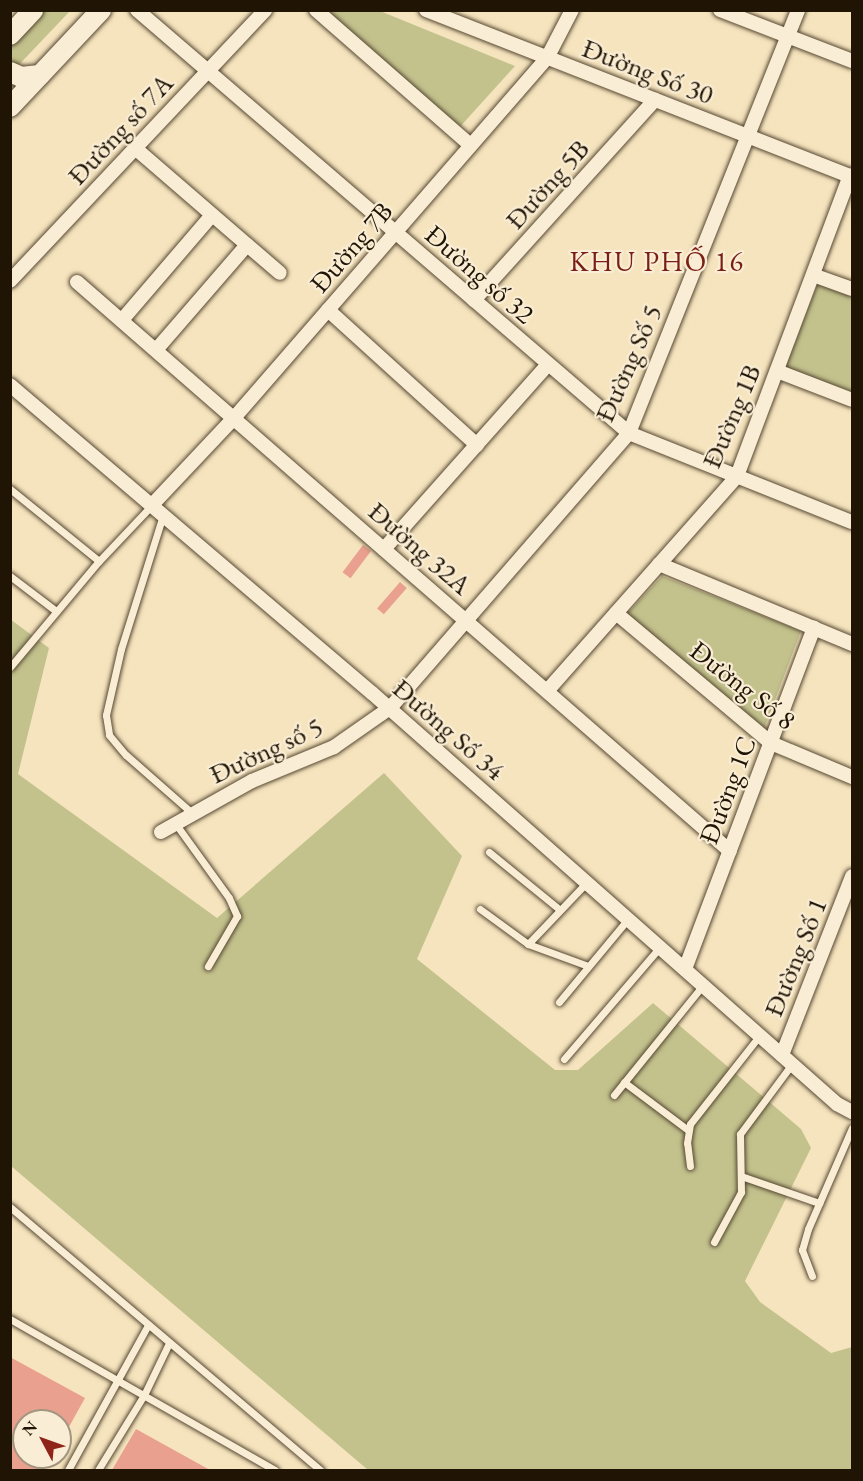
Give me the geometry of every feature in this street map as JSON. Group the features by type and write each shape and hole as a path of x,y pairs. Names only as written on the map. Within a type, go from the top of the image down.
{"main road":[{"path":"10,35 33,10"},
{"path":"10,107 101,10"},
{"path":"10,72 21,77 40,75"}],"street":[{"name":"Đường số 32","path":"137,10 629,433"},
{"name":"Đường số 7A","path":"10,281 265,10"},
{"path":"316,10 470,145"},
{"name":"Đường Số 30","path":"426,10 851,177"},
{"name":"Đường 7B","path":"152,505 234,418 547,58 572,10"},
{"path":"720,10 852,61"},
{"name":"Đường Số 5","path":"390,708 629,433 798,10"},
{"name":"Đường 5B","path":"474,300 655,100"},
{"path":"135,148 280,273"},
{"name":"Đường 1B","path":"547,691 737,476 851,177"},
{"path":"122,320 212,215"},
{"path":"156,350 247,245"},
{"path":"813,275 852,289"},
{"name":"Đường 32A","path":"77,282 730,851"},
{"path":"328,310 477,445"},
{"path":"384,549 548,364"},
{"path":"777,371 852,400"},
{"name":"Đường Số 34","path":"10,385 390,708 837,1104 852,1112"},
{"path":"629,433 852,522"},
{"path":"659,564 852,644"},
{"name":"Đường Số 8","path":"616,614 771,743 852,777"},
{"name":"Đường 1C","path":"685,969 814,628"},
{"name":"Đường số 5","path":"161,832 252,781 334,747 390,708"},
{"name":"Đường Số 1","path":"787,1059 852,876"}],"lane":[{"path":"10,489 99,561"},
{"path":"10,667 99,561 152,505"},
{"path":"163,514 121,649 106,715 109,735 126,755 192,813"},
{"path":"10,576 56,611"},
{"path":"175,823 229,898 237,916 208,966"},
{"path":"489,852 559,909"},
{"path":"528,944 586,882"},
{"path":"480,909 528,944 588,966"},
{"path":"559,1002 628,919"},
{"path":"564,1059 660,947"},
{"path":"614,1095 703,985"},
{"path":"690,1166 688,1131 760,1035"},
{"path":"714,1242 741,1192 740,1134 787,1059"},
{"path":"624,1082 688,1131"},
{"path":"812,1276 802,1250 819,1203 851,1136 852,1128"},
{"path":"741,1176 819,1203"},
{"path":"10,1207 320,1470"},
{"path":"10,1320 275,1470"},
{"path":"68,1470 119,1382 148,1325"},
{"path":"98,1470 144,1395 169,1343"}],"shaded area":[{"path":"43,11 70,11 13,71 10,46"},
{"path":"316,11 380,11 515,66 458,129"},
{"path":"818,283 852,296 852,393 785,367"},
{"path":"662,576 801,631 764,729 627,614"},
{"path":"10,619 49,648 18,774 217,918 384,773 462,856 417,959 555,1070 578,1070 653,1003 801,1129 811,1148 745,1281 760,1302 831,1353 852,1347 852,1470 368,1470 11,1166"}],"building":[{"path":"363,545 371,551 351,578 343,572"},
{"path":"400,582 407,588 384,614 377,608"},
{"path":"10,1357 85,1398 72,1421 72,1409 12,1409 12,1469 45,1469 10,1470"},
{"path":"136,1429 210,1470 112,1470"}],"district":[{"name":"KHU PHỐ 16","path":"657,261"}]}
